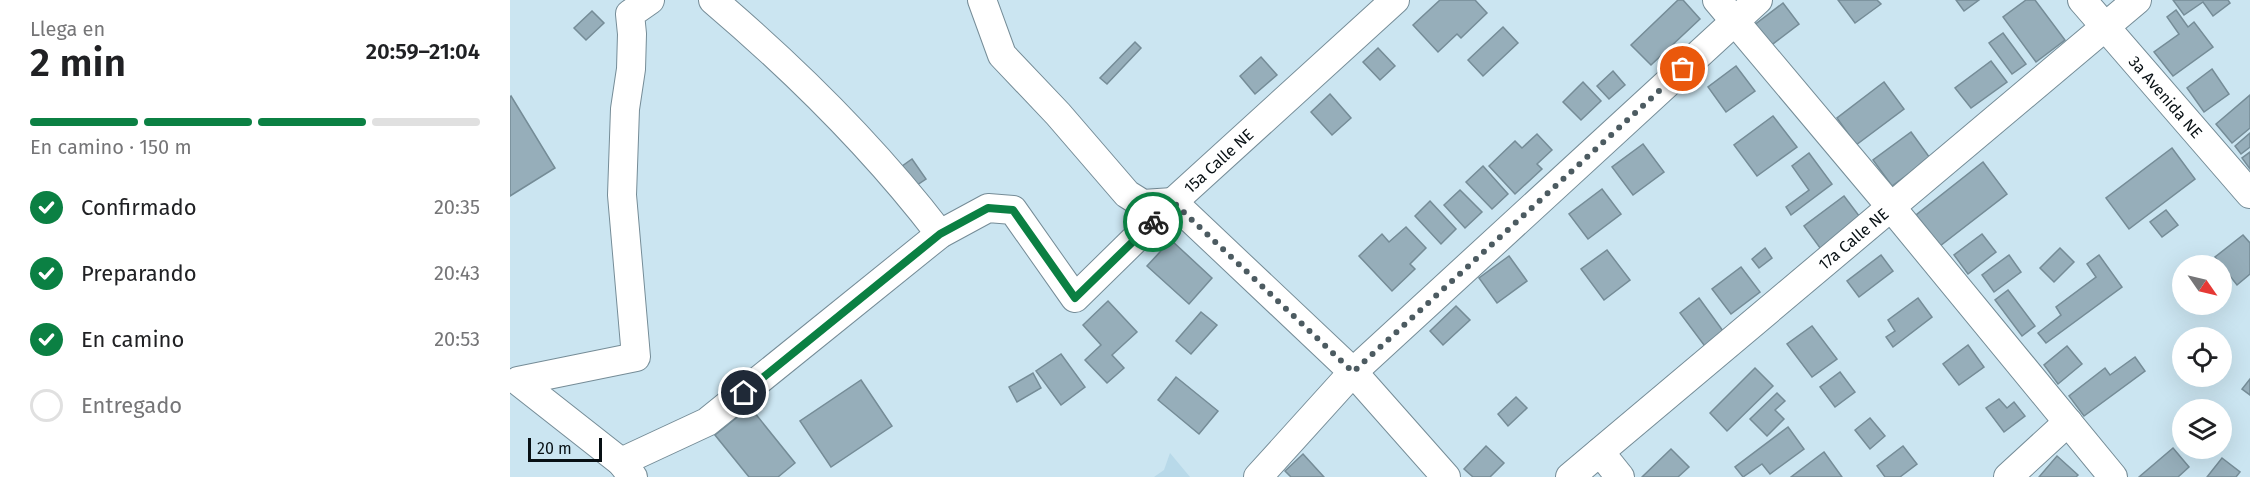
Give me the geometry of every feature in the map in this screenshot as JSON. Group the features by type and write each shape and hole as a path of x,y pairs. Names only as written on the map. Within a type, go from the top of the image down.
{"street":[{"path":"627,469 518,381 636,357 622,195 625,109 631,69 630,14 650,0"},
{"path":"713,0 766,45 840,119 940,234"},
{"path":"982,0 1002,56 1058,114 1127,194 1143,204 1173,202 1353,372 1446,477"},
{"name":"15a Calle NE","path":"627,469 706,422 940,234 988,208 1013,210 1075,298 1173,202 1395,0"},
{"path":"1717,0 2113,477"},
{"path":"1258,477 1353,372 1758,0"},
{"name":"3a Avenida NE","path":"2082,0 2250,194"},
{"name":"17a Calle NE","path":"1570,477 2137,0"},
{"path":"2008,477 2068,422"},
{"path":"1600,452 1620,477"}],"shaded area":[{"path":"1170,453 1190,477 1154,477 1164,470"}],"building":[{"path":"1440,0 1475,0 1487,13 1461,38 1457,34 1438,52 1413,25"},
{"path":"1678,0 1683,0 1700,19 1651,65 1631,45"},
{"path":"1838,0 1877,0 1881,4 1855,23"},
{"path":"1956,0 1979,0 1964,11"},
{"path":"2026,0 2035,0 2065,40 2036,62 2003,17"},
{"path":"2173,0 2228,0 2230,3 2213,16 2203,2 2184,15"},
{"path":"1783,3 1799,24 1769,47 1753,26"},
{"path":"2176,10 2188,27 2194,22 2213,47 2173,76 2154,52 2179,34 2167,17"},
{"path":"592,11 604,23 586,40 574,28"},
{"path":"1503,27 1518,43 1483,76 1468,60"},
{"path":"2003,33 2026,64 2012,74 1989,43"},
{"path":"1135,42 1141,48 1107,84 1100,78"},
{"path":"1378,48 1395,66 1380,80 1363,62"},
{"path":"1261,57 1277,75 1255,94 1240,76"},
{"path":"1991,61 2007,82 1971,108 1955,88"},
{"path":"1736,66 1755,91 1726,112 1708,87"},
{"path":"2212,69 2229,94 2204,112 2187,88"},
{"path":"1613,71 1625,85 1609,99 1597,86"},
{"path":"1583,82 1601,101 1581,120 1563,102"},
{"path":"1884,82 1904,109 1856,145 1837,118"},
{"path":"1330,94 1351,118 1332,135 1311,112"},
{"path":"2250,95 2250,128 2232,143 2216,124"},
{"path":"510,97 555,168 510,196"},
{"path":"1773,116 1797,147 1757,176 1734,145"},
{"path":"1911,132 1930,158 1892,186 1873,160"},
{"path":"2250,133 2250,147 2241,154 2235,146"},
{"path":"1537,134 1552,150 1537,164 1542,169 1515,194 1489,166 1515,141 1522,148"},
{"path":"1643,144 1664,172 1633,195 1612,167"},
{"path":"2172,148 2195,179 2129,229 2106,198"},
{"path":"2250,152 2250,169 2242,158"},
{"path":"1809,153 1832,184 1791,215 1786,207 1809,190 1792,166"},
{"path":"912,159 926,179 911,189 898,169"},
{"path":"1983,162 2007,194 1940,246 1916,215"},
{"path":"1483,166 1508,194 1492,209 1466,182"},
{"path":"1602,189 1621,214 1588,239 1569,214"},
{"path":"1460,190 1482,212 1465,228 1444,205"},
{"path":"1844,196 1863,221 1823,252 1804,226"},
{"path":"1430,201 1456,229 1441,244 1415,216"},
{"path":"2166,210 2178,225 2162,237 2150,222"},
{"path":"1406,227 1426,248 1410,264 1415,269 1392,291 1359,256 1382,234 1389,242"},
{"path":"1982,234 1996,252 1968,274 1954,255"},
{"path":"2243,235 2250,243 2250,274 2237,285 2232,279 2232,255 2218,255"},
{"path":"1171,240 1212,278 1189,304 1147,266"},
{"path":"1765,248 1772,258 1759,268 1752,259"},
{"path":"2060,248 2074,262 2054,282 2040,268"},
{"path":"1607,250 1630,280 1604,300 1581,269"},
{"path":"1881,255 1893,271 1859,297 1847,281"},
{"path":"2009,255 2021,272 1994,292 1982,275"},
{"path":"2099,255 2122,287 2046,343 2038,333 2061,315 2056,307 2096,277 2087,264"},
{"path":"1509,256 1527,281 1497,303 1479,278"},
{"path":"1741,267 1760,292 1731,314 1712,289"},
{"path":"2008,290 2035,326 2022,336 1995,300"},
{"path":"1699,298 1726,335 1707,349 1680,313"},
{"path":"1918,298 1932,317 1893,347 1886,337 1895,331 1888,320"},
{"path":"1108,301 1137,332 1112,355 1124,368 1107,383 1085,360 1101,345 1083,325"},
{"path":"1456,306 1470,320 1443,345 1430,331"},
{"path":"1201,312 1217,325 1191,354 1176,341"},
{"path":"1812,326 1837,359 1812,377 1787,344"},
{"path":"1968,345 1984,367 1959,385 1943,364"},
{"path":"2067,346 2082,364 2058,384 2044,365"},
{"path":"1061,354 1085,387 1061,405 1036,371"},
{"path":"2135,357 2145,371 2084,416 2069,396 2105,368 2110,375"},
{"path":"1755,368 1773,386 1727,431 1710,413"},
{"path":"1840,372 1855,392 1835,407 1820,387"},
{"path":"1033,373 1041,388 1017,402 1009,387"},
{"path":"1176,377 1218,411 1199,434 1158,400"},
{"path":"2250,379 2250,395 2242,389"},
{"path":"861,380 892,426 831,467 800,421"},
{"path":"1777,393 1785,401 1775,410 1784,419 1767,436 1750,419"},
{"path":"1516,397 1527,408 1508,426 1498,414"},
{"path":"1999,399 2007,408 2014,402 2025,416 2004,432 1986,408"},
{"path":"750,407 795,463 778,477 749,477 715,435"},
{"path":"1870,418 1885,436 1870,449 1855,430"},
{"path":"1788,427 1804,449 1770,474 1762,464 1743,477 1735,467"},
{"path":"1486,446 1504,463 1490,477 1473,477 1464,469"},
{"path":"1903,446 1917,464 1900,477 1885,477 1877,466"},
{"path":"1671,449 1689,467 1678,477 1642,477"},
{"path":"2172,449 2172,459 2182,459 2189,467 2178,477 2139,477"},
{"path":"1824,452 1842,477 1791,477"},
{"path":"1303,454 1324,477 1291,477 1285,471"},
{"path":"2057,456 2078,475 2076,477 2039,477"},
{"path":"2221,459 2240,472 2236,477 2207,477"}],"way so far":[{"path":"1153,222 1173,202 1353,372 1683,69"}],"route":[{"path":"744,393 940,234 988,208 1013,210 1075,298 1153,222"}]}
